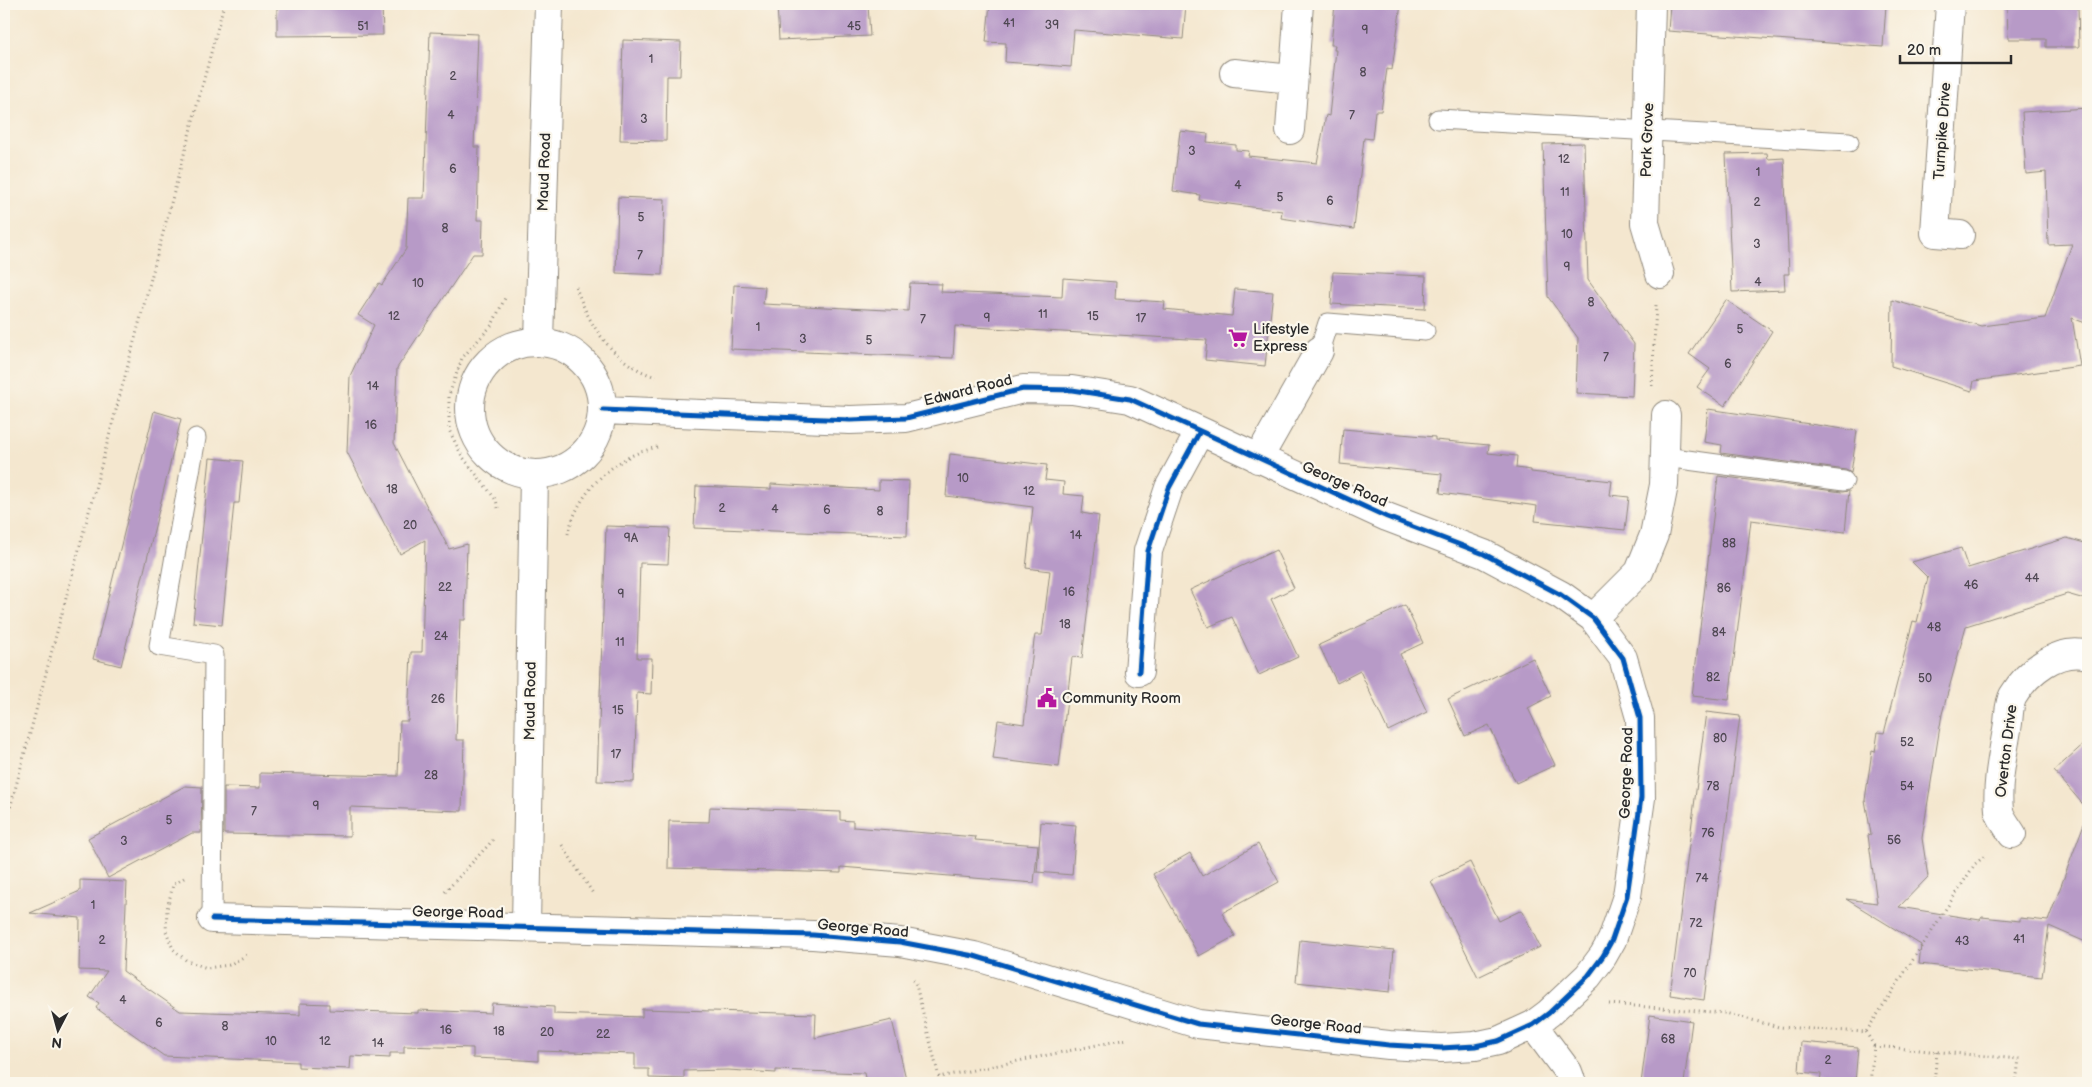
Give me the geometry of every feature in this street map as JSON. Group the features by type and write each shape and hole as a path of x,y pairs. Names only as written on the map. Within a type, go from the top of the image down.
{"street":[{"name":"Maud Road","path":"539,341 549,4"},
{"path":"1290,130 1292,79 1299,4"},
{"name":"Park Grove","path":"1651,4 1645,223 1660,274"},
{"name":"Turnpike Drive","path":"1950,4 1935,233 1960,235"},
{"path":"1234,73 1292,79"},
{"path":"539,341 564,348 585,363 599,384 603,410 594,443 568,468 534,476 505,469 482,449 469,421 470,391 485,364 510,346 539,341"},
{"path":"1258,459 1318,351"},
{"name":"Edward Road","path":"603,410 850,420 906,418 1023,390 1072,390 1130,400 1200,431"},
{"path":"1593,618 1639,572 1654,535 1664,485 1666,415"},
{"path":"1139,672 1148,551 1169,488 1200,431"},
{"name":"George Road","path":"212,919 814,935 900,942 974,956 1198,1024 1441,1048 1475,1046 1498,1041 1533,1025 1588,976 1603,956 1612,940 1627,896 1641,798 1640,718 1623,658 1593,618 1562,595 1484,554 1387,517 1200,431"},
{"name":"Maud Road","path":"526,926 534,476"},
{"name":"Overton Drive","path":"2012,834 2000,812 1999,785 2012,698 2026,679 2042,664 2061,656 2080,653 2088,655"},
{"path":"1533,1025 1568,1072 1572,1083"}],"lane":[{"path":"1438,119 1849,142"},
{"path":"1318,351 1328,323 1425,331"},
{"path":"196,438 159,646 214,655 212,919"},
{"path":"1665,457 1844,481"}],"path":[{"path":"4,831 224,4"},
{"path":"1660,274 1654,320 1652,396 1666,415"},
{"path":"574,282 583,309 595,330 610,347 625,361 660,378"},
{"path":"568,537 583,498 600,477 628,457 660,446"},
{"path":"1866,1032 1975,864 2012,834"},
{"path":"560,842 594,896"},
{"path":"1563,1000 1726,1013 1779,1028 1866,1032"},
{"path":"1866,1032 1874,1046 1870,1083"},
{"path":"1874,1046 2019,1059 2016,1083"},
{"path":"1934,1083 1937,1052"}],"building":[{"path":"277,4 382,4 383,35 277,36"},
{"path":"777,4 868,4 870,36 779,40"},
{"path":"990,4 1186,4 1183,39 1074,30 1071,67 1005,62 1006,43 986,42"},
{"path":"1335,4 1401,4 1392,70 1387,69 1381,111 1375,111 1372,139 1364,138 1354,229 1281,218 1282,211 1199,200 1200,195 1173,191 1180,131 1208,134 1207,142 1236,145 1236,150 1249,151 1248,156 1317,163 1326,115 1329,116 1336,50 1334,50 1335,45 1331,45"},
{"path":"1670,4 1886,5 1883,47 1668,31"},
{"path":"2007,4 2078,4 2079,47 2046,47 2046,39 2008,39"},
{"path":"430,32 478,34 474,147 479,147 477,220 483,220 482,254 473,254 397,368 394,443 449,549 467,544 465,620 460,620 456,740 464,740 462,811 350,807 350,836 224,834 224,787 260,788 260,773 398,776 400,721 408,721 411,652 422,652 425,540 400,554 347,452 350,376 374,325 358,315 379,283 382,285 406,249 408,198 424,198"},
{"path":"623,40 681,42 680,76 667,76 666,141 620,140"},
{"path":"2088,108 2088,324 2072,318 2080,366 1974,381 1972,391 1891,366 1892,300 1981,326 2045,318 2072,244 2048,245 2046,172 2026,174 2022,112"},
{"path":"1584,143 1588,280 1634,344 1632,396 1576,393 1578,338 1548,297 1543,144"},
{"path":"1767,153 1768,159 1784,158 1789,274 1784,274 1785,290 1732,292 1726,154"},
{"path":"618,197 665,199 662,275 616,273"},
{"path":"1333,272 1426,276 1425,309 1331,304"},
{"path":"1063,278 1116,282 1115,299 1165,302 1164,309 1232,316 1235,289 1273,292 1265,366 1205,360 1207,340 955,326 953,358 731,349 734,285 765,287 763,304 908,311 910,283 942,284 941,292 1062,297"},
{"path":"1726,300 1772,331 1725,406 1697,387 1710,369 1689,354"},
{"path":"1708,409 1857,431 1851,473 1846,470 1721,453 1722,445 1704,442"},
{"path":"154,411 181,419 121,666 93,659"},
{"path":"1343,429 1435,437 1435,440 1489,445 1488,453 1517,456 1516,468 1531,470 1531,472 1612,481 1610,495 1629,497 1625,530 1535,521 1537,506 1440,493 1442,474 1340,464"},
{"path":"950,454 1047,465 1045,480 1064,482 1063,494 1084,496 1082,513 1099,516 1082,658 1072,657 1059,767 993,759 998,720 1024,724 1035,635 1042,635 1050,571 1026,568 1033,507 946,496"},
{"path":"210,458 243,461 239,503 234,503 222,625 193,622"},
{"path":"1718,476 1842,492 1849,491 1845,532 1751,520 1729,700 1692,696"},
{"path":"879,480 909,481 907,536 694,528 696,486 771,489 771,484 879,490"},
{"path":"606,526 670,528 668,564 640,563 637,658 652,658 651,694 637,693 634,782 597,781"},
{"path":"2067,538 2088,544 2088,600 2067,594 1966,626 1942,714 1922,838 1928,877 1899,907 1980,920 1982,917 2020,921 2020,918 2048,921 2085,821 2088,822 2088,943 2049,926 2042,977 1919,964 1921,945 1846,899 1877,903 1868,835 1871,834 1865,800 1872,751 1875,752 1878,732 1884,733 1913,621 1917,622 1928,578 1912,562 1961,548 1968,568"},
{"path":"1276,550 1294,588 1271,599 1298,657 1259,675 1232,617 1208,627 1190,590"},
{"path":"1405,605 1423,643 1400,654 1427,712 1388,731 1360,671 1337,683 1319,645"},
{"path":"1533,658 1551,696 1528,708 1555,765 1516,783 1489,725 1465,736 1448,699"},
{"path":"1706,712 1740,716 1704,1000 1670,995"},
{"path":"2088,740 2088,810 2054,771"},
{"path":"185,786 202,787 201,833 192,833 108,878 88,838"},
{"path":"710,807 840,812 840,820 853,821 853,827 976,837 975,840 1038,845 1034,883 841,867 841,873 668,868 669,821 709,822"},
{"path":"1041,822 1076,825 1072,875 1037,872"},
{"path":"1258,844 1279,882 1222,913 1235,936 1199,956 1153,874 1190,853 1202,876"},
{"path":"1470,862 1499,921 1522,910 1540,947 1478,977 1431,881"},
{"path":"80,880 127,882 123,971 180,1011 300,1015 300,1003 329,1004 329,1010 418,1013 418,1010 491,1013 492,1003 554,1007 554,1014 642,1017 642,1009 816,1014 815,1038 892,1020 907,1083 866,1083 864,1073 776,1070 776,1073 728,1070 684,1071 684,1079 649,1078 649,1069 635,1069 635,1054 538,1051 538,1061 473,1058 473,1048 404,1046 404,1053 390,1053 390,1058 351,1056 350,1069 298,1067 298,1062 164,1056 96,1008 99,1003 89,997 107,971 79,970 80,918 30,913 80,891"},
{"path":"1300,940 1394,950 1390,992 1296,982"},
{"path":"1650,1015 1692,1021 1684,1083 1641,1083"},
{"path":"1801,1042 1858,1047 1855,1083 1820,1083 1821,1074 1799,1072"}],"cycle path":[{"path":"603,410 850,420 906,418 1023,389 1072,390 1130,399 1200,431 1169,488 1148,551 1139,672"},
{"path":"212,919 813,935 900,942 974,956 1198,1024 1389,1045 1441,1048 1475,1046 1498,1041 1533,1025 1549,1013 1588,976 1603,956 1612,940 1627,896 1641,798 1640,718 1623,658 1593,618 1561,595 1484,554 1387,517 1200,431"}],"place":[{"name":"Lifestyle Express","path":"1238,338"},
{"name":"Community Room","path":"1047,698"}]}
